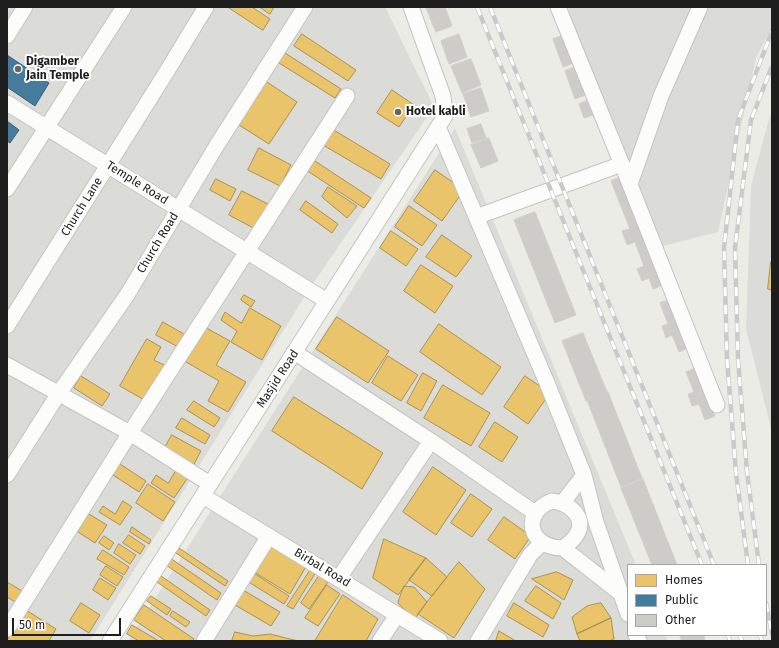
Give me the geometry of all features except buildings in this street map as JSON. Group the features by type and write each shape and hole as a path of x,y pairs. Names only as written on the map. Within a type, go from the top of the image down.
{"street":[{"path":"7,36 25,7"},
{"path":"7,189 46,126 124,7"},
{"name":"Church Lane","path":"7,326 206,7"},
{"name":"Church Road","path":"7,476 59,393 127,295 178,209 305,7"},
{"path":"411,7 443,96 442,122 476,217 547,383 584,475 596,522 627,612"},
{"path":"558,7 717,405"},
{"path":"630,184 661,96 700,7"},
{"path":"7,629 130,433 347,96"},
{"name":"Temple Road","path":"7,103 327,301"},
{"name":"Masjid Road","path":"110,641 442,122"},
{"path":"476,217 622,164"},
{"path":"294,352 431,441 535,513"},
{"name":"Birbal Road","path":"7,365 130,433 269,536 440,641"},
{"path":"339,578 431,441"},
{"path":"563,502 584,475"},
{"path":"563,548 575,537 579,527 578,516 572,507 563,502 552,501 542,505 535,513 532,524 535,535 542,543 554,548 563,548 619,592"},
{"path":"204,641 269,536"},
{"path":"478,641 530,555 542,543"},
{"path":"380,641 396,615"}],"shaded area":[{"path":"7,7 385,7 434,107 308,291 90,641 7,641"},
{"path":"568,7 772,7 772,27 756,58 718,232 663,246 582,48"},
{"path":"772,108 772,432 746,329 751,186"},
{"path":"455,128 636,564 627,564 627,636 666,636 668,641 128,641"}],"railway":[{"path":"477,7 702,564"},
{"path":"490,7 714,564"},
{"path":"748,564 736,473 727,359 724,248 738,120 772,31"},
{"path":"759,564 747,472 738,359 735,248 751,120 772,66"},
{"path":"767,608 772,634"},
{"path":"728,636 730,641"},
{"path":"740,636 742,641"},
{"path":"760,636 762,641"}],"place":[{"name":"Digamber Jain Temple","path":"18,69"},
{"name":"Hotel kabli","path":"398,112"}]}
